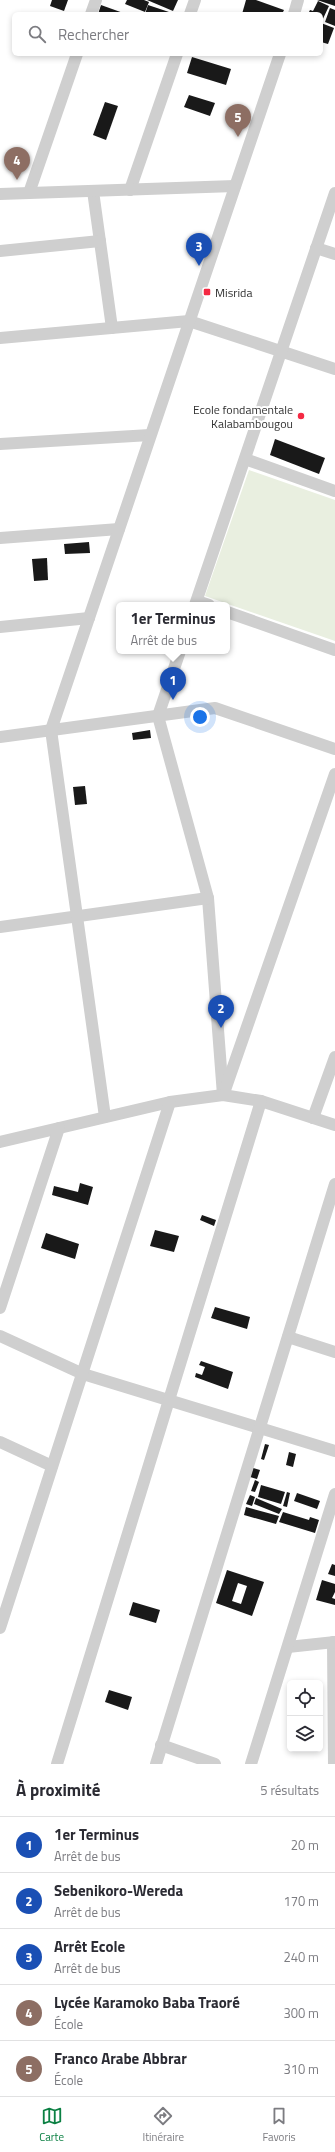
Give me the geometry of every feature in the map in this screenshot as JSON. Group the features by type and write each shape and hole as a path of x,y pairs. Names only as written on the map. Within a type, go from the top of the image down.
{"street":[{"path":"92,12 96,0"},
{"path":"191,12 195,0"},
{"path":"295,12 298,0"},
{"path":"29,193 76,56"},
{"path":"130,190 176,56"},
{"path":"105,1117 51,730 279,56"},
{"path":"0,194 235,186"},
{"path":"93,191 112,328"},
{"path":"196,602 335,193"},
{"path":"0,251 100,241"},
{"path":"316,248 335,254"},
{"path":"0,338 189,321 335,369"},
{"path":"0,444 150,435"},
{"path":"245,459 335,491"},
{"path":"0,538 119,529"},
{"path":"230,613 335,650"},
{"path":"0,627 89,618"},
{"path":"179,654 158,716 208,898 223,1095"},
{"path":"0,737 215,708 335,749"},
{"path":"223,1095 335,774"},
{"path":"0,927 208,898"},
{"path":"314,1118 335,1056"},
{"path":"0,1142 170,1102 223,1095 261,1101 335,1125"},
{"path":"57,1764 261,1101"},
{"path":"0,1628 170,1102"},
{"path":"0,1308 59,1128"},
{"path":"156,1764 335,1184"},
{"path":"0,1336 82,1374 335,1451"},
{"path":"288,1337 335,1352"},
{"path":"0,1442 52,1466"},
{"path":"251,1764 335,1494"},
{"path":"288,1647 334,1642 334,1764"},
{"path":"162,1745 215,1764"}],"green space":[{"path":"249,470 335,500 335,641 230,605 230,602 222,602 205,596"}],"building":[{"path":"52,0 68,0 64,11 50,6"},
{"path":"127,0 144,0 149,2 145,12 125,4"},
{"path":"147,0 178,0 173,11"},
{"path":"246,0 256,0 284,10 283,12 243,12"},
{"path":"317,0 335,0 335,6"},
{"path":"318,1 329,6 323,19 323,12 309,12 310,10 313,11"},
{"path":"101,5 120,12 99,12"},
{"path":"148,5 169,12 146,12"},
{"path":"330,8 335,10 335,26 325,22"},
{"path":"323,24 334,28 328,44 323,43"},
{"path":"192,57 231,69 226,85 187,73"},
{"path":"189,95 215,103 210,116 184,107"},
{"path":"105,102 118,106 106,140 93,135"},
{"path":"275,439 325,458 319,474 270,455"},
{"path":"89,542 90,553 65,554 64,544"},
{"path":"47,558 48,580 34,581 32,559"},
{"path":"150,730 151,738 133,740 132,733"},
{"path":"85,786 87,804 75,805 73,787"},
{"path":"80,1183 93,1187 88,1205 52,1195 54,1186 78,1192"},
{"path":"202,1215 216,1220 214,1226 200,1220"},
{"path":"155,1230 179,1236 174,1252 150,1246"},
{"path":"46,1233 79,1244 75,1259 41,1248"},
{"path":"215,1307 250,1317 247,1329 211,1318"},
{"path":"201,1361 233,1372 228,1389 195,1377 196,1373 202,1375 205,1367 199,1365"},
{"path":"265,1444 269,1445 264,1460 261,1459"},
{"path":"289,1452 296,1454 293,1467 286,1465"},
{"path":"253,1468 260,1470 257,1479 250,1477"},
{"path":"255,1480 259,1482 255,1492 251,1491"},
{"path":"261,1485 285,1492 281,1504 258,1497"},
{"path":"287,1492 290,1493 287,1507 283,1506"},
{"path":"297,1493 320,1501 317,1509 294,1501"},
{"path":"250,1495 255,1497 252,1506 246,1504"},
{"path":"256,1498 282,1509 279,1514 254,1504"},
{"path":"246,1507 279,1516 276,1524 244,1515"},
{"path":"283,1512 309,1520 310,1517 319,1520 315,1533 279,1522"},
{"path":"332,1564 335,1565 335,1576 328,1574"},
{"path":"227,1570 264,1582 252,1616 216,1603","holes":["238,1583 247,1586 241,1604 232,1601"]},
{"path":"322,1580 335,1584 335,1592 332,1598 335,1599 335,1605 316,1600"},
{"path":"133,1602 160,1610 156,1623 129,1615"},
{"path":"109,1690 132,1697 128,1710 105,1702"}],"place":[{"name":"Franco Arabe Abbrar","path":"238,137"},
{"name":"Lycée Karamoko Baba Traoré","path":"17,180"},
{"name":"Arrêt Ecole","path":"199,266"},
{"name":"Misrida","path":"207,292"},
{"name":"Ecole fondamentale Kalabambougou","path":"301,416"},
{"name":"1er Terminus","path":"173,700"},
{"name":"Sebenikoro-Wereda","path":"221,1028"}]}
